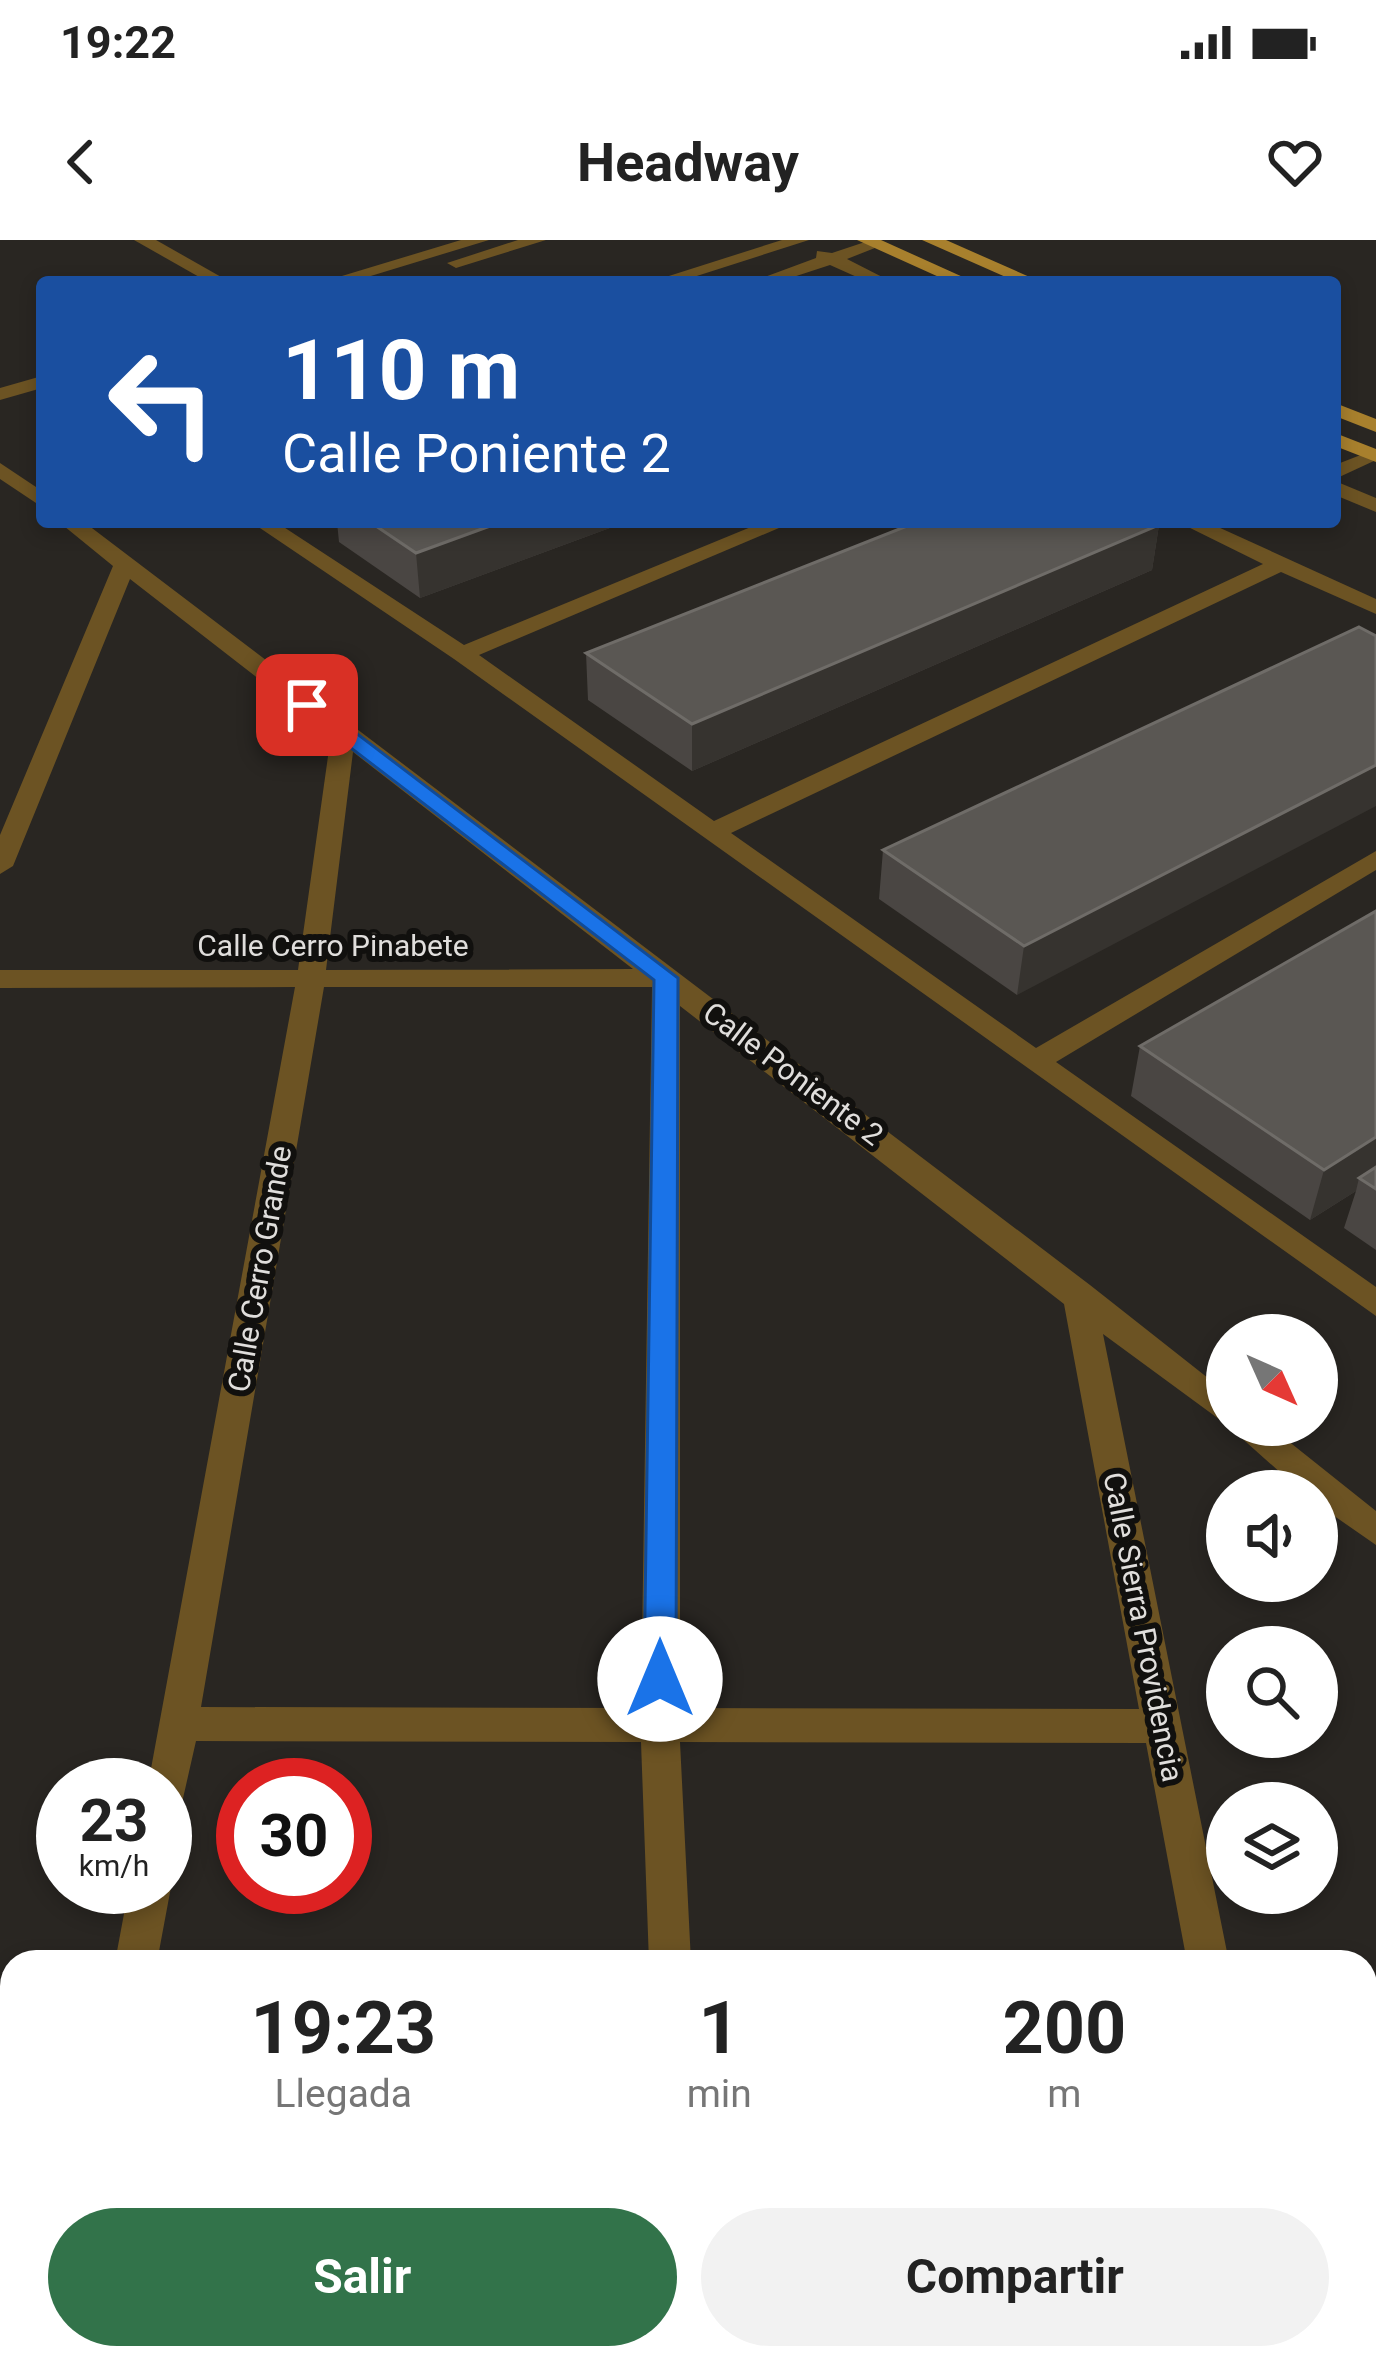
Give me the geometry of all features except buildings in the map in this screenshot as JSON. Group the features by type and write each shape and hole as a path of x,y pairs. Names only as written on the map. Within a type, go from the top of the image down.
{"main road":[{"path":"931,240 1018,276"},
{"path":"871,242 951,276"},
{"path":"1341,411 1376,426"},
{"path":"1341,441 1374,455"}],"street":[{"path":"145,240 209,276"},
{"path":"352,276 480,240"},
{"path":"412,276 538,240"},
{"path":"678,276 797,241 870,276"},
{"path":"778,276 871,242"},
{"path":"690,272 698,276"},
{"path":"0,375 36,366"},
{"path":"0,394 36,384"},
{"path":"1341,470 1374,455"},
{"path":"0,469 36,496"},
{"path":"1341,490 1376,506"},
{"name":"Calle Poniente 2","path":"78,528 1078,1292 1206,1395"},
{"path":"271,528 462,653 1039,1059 1376,1304"},
{"path":"462,653 767,528"},
{"path":"1202,528 1376,607"},
{"path":"0,866 125,564"},
{"path":"713,831 1280,564"},
{"name":"Calle Cerro Grande","path":"174,1758 311,979 344,733"},
{"path":"1039,1059 1376,859"},
{"path":"666,978 660,1726 669,1950"},
{"name":"Calle Cerro Pinabete","path":"0,980 666,978"},
{"name":"Calle Sierra Providencia","path":"1078,1292 1206,1950"},
{"path":"1270,1446 1376,1531"},
{"path":"180,1724 1163,1726"},
{"path":"138,1950 145,1914"}],"route":[{"path":"307,705 666,978 660,1679"}]}
